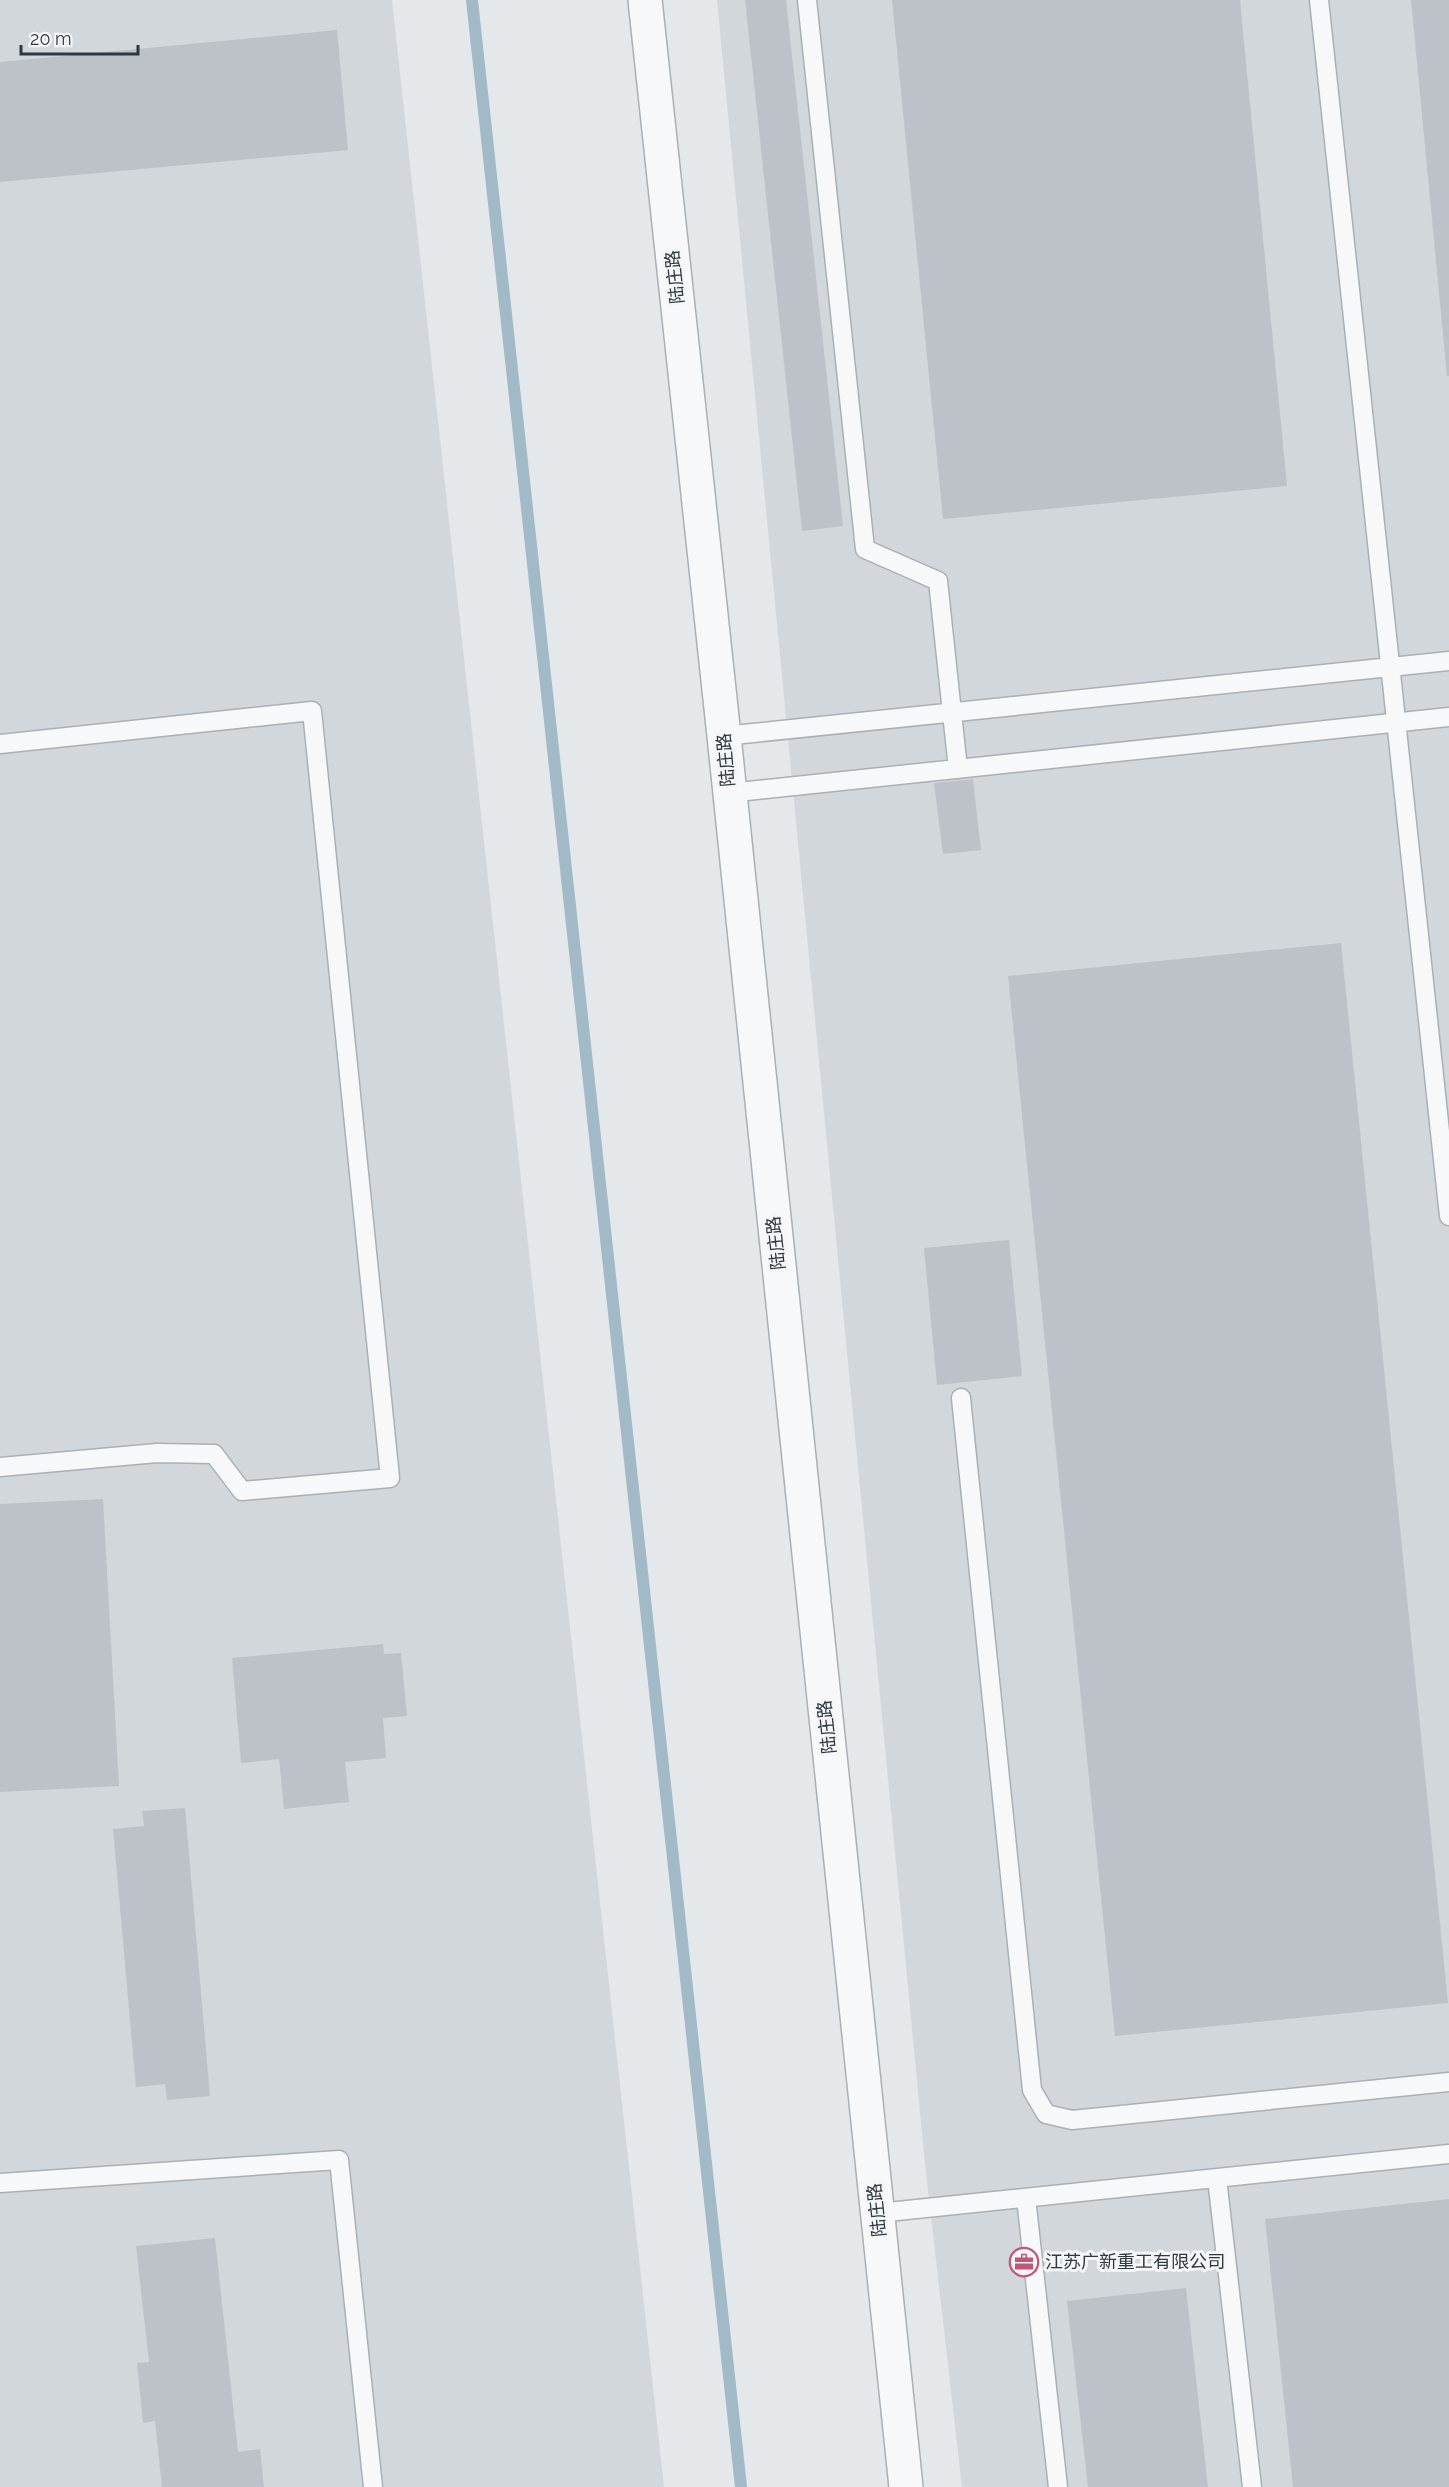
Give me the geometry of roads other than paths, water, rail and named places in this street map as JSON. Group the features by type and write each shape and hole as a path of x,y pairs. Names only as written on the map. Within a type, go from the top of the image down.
{"street":[{"name":"陆庄路","path":"645,0 906,2487"}],"lane":[{"path":"807,0 865,549 938,581 958,769"},
{"path":"1319,0 1449,1216"},
{"path":"724,736 1449,661"},
{"path":"0,744 312,711 390,1478 242,1491 214,1454 157,1453 0,1467"},
{"path":"729,793 1449,717"},
{"path":"961,1398 1032,2090 1046,2114 1072,2120 1449,2082"},
{"path":"878,2213 1449,2154"},
{"path":"0,2183 339,2160 373,2487"},
{"path":"1217,2178 1252,2487"},
{"path":"1026,2198 1058,2487"}],"waterway":[{"path":"472,0 741,2487"}],"place":[{"name":"江苏广新重工有限公司","path":"1024,2262"}]}
